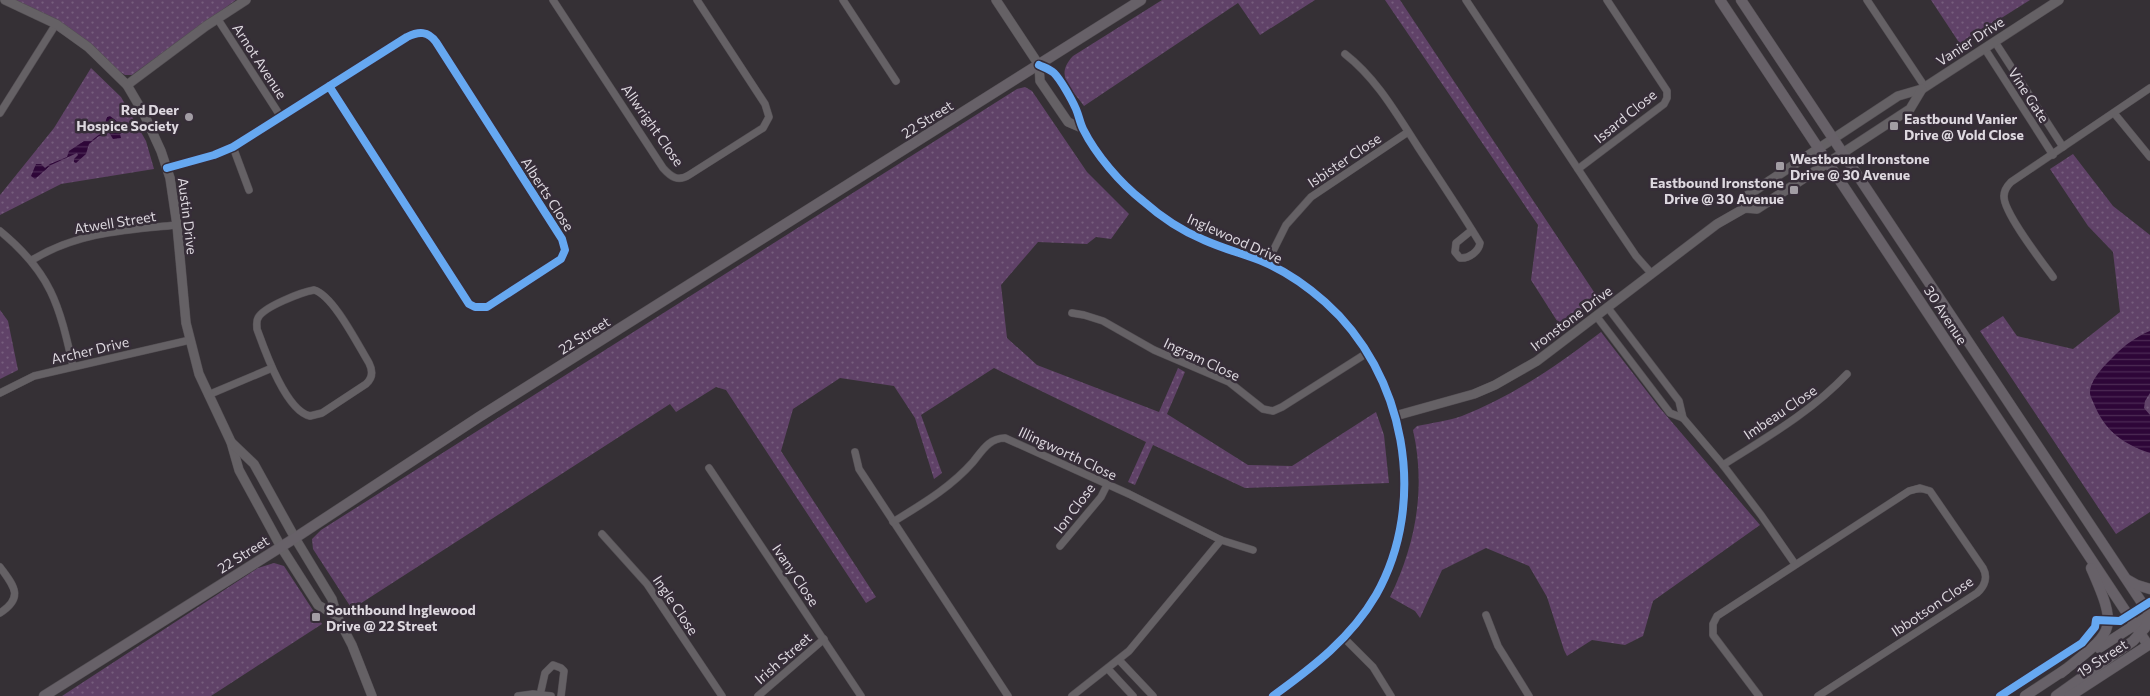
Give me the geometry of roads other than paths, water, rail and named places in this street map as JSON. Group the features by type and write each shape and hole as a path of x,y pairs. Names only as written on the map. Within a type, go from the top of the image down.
{"main road":[{"name":"22 Street","path":"44,696 281,547 511,397 1141,0"},
{"name":"30 Avenue","path":"1720,0 2149,645"},
{"name":"30 Avenue","path":"1741,0 2150,615"},
{"path":"2061,673 2102,640 2108,629 2109,614 2105,600 2079,541"},
{"path":"2125,578 2137,586 2150,589"},
{"path":"2056,696 2133,641 2145,628 2150,615"},
{"name":"19 Street","path":"2025,696 2150,615"},
{"name":"19 Street","path":"2070,696 2149,645"}],"street":[{"name":"Austin Drive","path":"6,0 56,24 88,47 127,85 151,127 167,168 177,226 190,340 195,362 208,395 231,442 239,470 281,547"},
{"path":"127,85 217,18 246,0"},
{"name":"Allwright Close","path":"553,0 663,168 671,176 680,179 763,128 769,117 765,104 697,0"},
{"path":"843,0 896,81"},
{"path":"996,0 1039,65"},
{"path":"1466,0 1636,256 1651,273"},
{"name":"Issard Close","path":"1578,169 1664,104 1667,98 1667,91 1607,0"},
{"path":"1867,0 1923,88"},
{"name":"Vanier Drive","path":"1819,148 1898,96 1923,88 2059,0"},
{"name":"Arnot Avenue","path":"217,18 281,117"},
{"path":"0,113 56,24"},
{"name":"Alberts Close","path":"167,168 206,158 233,147 281,117 329,86 407,37 419,33 429,35 436,42 562,239 565,250 561,259 487,307 475,307 469,304 329,86"},
{"name":"Vine Gate","path":"1996,42 2063,148"},
{"name":"Vine Gate","path":"1985,49 2053,155"},
{"path":"1345,54 1375,82 1472,230"},
{"name":"Inglewood Drive","path":"1082,128 1068,122 1040,81 1039,65 1054,72 1073,102 1082,128 1092,145 1119,178 1163,218 1202,240 1267,264 1325,301 1344,321 1367,353 1382,379 1396,416 1401,446 1405,494 1399,538 1389,567 1376,595 1344,638 1305,673 1273,696"},
{"name":"Vanier Drive","path":"1828,162 1910,109 1923,88"},
{"path":"2053,277 2007,209 2004,194 2011,182 2150,88"},
{"path":"2020,104 2031,96"},
{"path":"2114,113 2150,157"},
{"name":"Isbister Close","path":"1267,264 1286,226 1311,197 1408,132"},
{"path":"233,147 249,190"},
{"name":"Ironstone Drive","path":"1745,208 1748,195 1819,148"},
{"name":"Ironstone Drive","path":"1396,416 1457,401 1495,385 1545,356 1598,317 1651,273 1718,224 1745,208 1757,209 1828,162"},
{"name":"Atwell Street","path":"32,260 63,244 88,236 121,230 177,226"},
{"path":"0,231 32,260 46,281 59,308 73,366"},
{"path":"314,290 323,294 331,304 369,363 372,372 370,381 366,384 322,413 310,416 297,409 272,368 257,329 258,318 270,308 314,290"},
{"path":"1608,308 1679,401 1683,418 1723,464 1795,564"},
{"name":"Ingram Close","path":"1072,313 1103,322 1154,350 1229,382 1268,411 1282,408 1367,353"},
{"path":"1598,317 1670,413 1683,418"},
{"name":"Archer Drive","path":"0,393 23,380 73,366 190,340"},
{"path":"208,395 272,368"},
{"name":"Imbeau Close","path":"1723,464 1806,412 1830,392 1847,374"},
{"name":"Illingworth Close","path":"893,522 944,490 964,472 990,442 998,438 1009,439 1221,540 1253,550"},
{"name":"Austin Drive","path":"231,442 254,464 295,538"},
{"path":"855,452 859,469 1008,696"},
{"name":"Ivany Close","path":"708,468 861,696"},
{"name":"Ion Close","path":"1060,546 1101,497 1107,485"},
{"name":"Ibbotson Close","path":"1759,696 1713,635 1712,624 1716,616 1909,491 1926,488 1934,494 1985,572 1984,585 1977,593 1818,696"},
{"name":"Ingle Close","path":"602,534 642,577 722,696"},
{"path":"295,538 332,598 337,616 352,645 370,695"},
{"path":"1072,696 1129,651 1221,540"},
{"path":"281,547 318,605 337,616"},
{"path":"0,567 12,584 15,593 10,605 0,613"},
{"path":"1486,615 1498,646 1529,696"},
{"path":"1344,638 1373,667 1391,696"},
{"name":"Irish Street","path":"758,696 824,639"},
{"path":"1120,660 1153,696"},
{"path":"540,695 547,670 557,666 564,671 561,696"},
{"path":"1108,669 1134,696"},
{"path":"518,696 551,696"}],"place":[{"name":"Red Deer Hospice Society","path":"189,117"},
{"name":"Eastbound Vanier Drive @ Vold Close","path":"1894,126"},
{"name":"Westbound Ironstone Drive @ 30 Avenue","path":"1780,166"},
{"name":"Eastbound Ironstone Drive @ 30 Avenue","path":"1794,190"},
{"name":"Southbound Inglewood Drive @ 22 Street","path":"316,617"}]}
